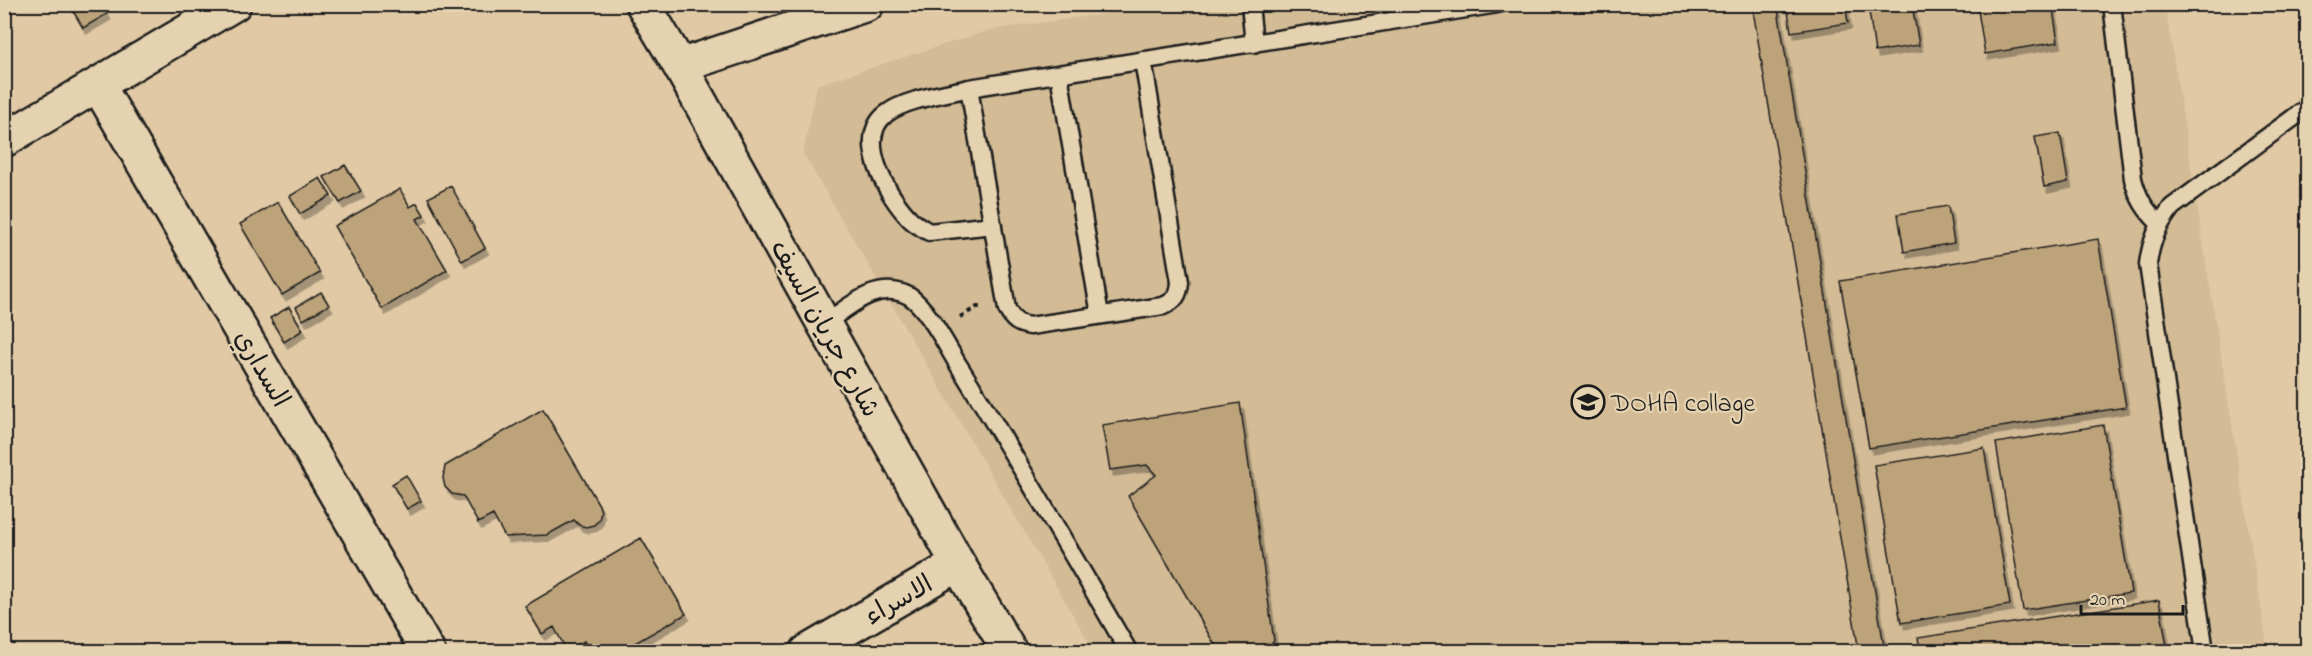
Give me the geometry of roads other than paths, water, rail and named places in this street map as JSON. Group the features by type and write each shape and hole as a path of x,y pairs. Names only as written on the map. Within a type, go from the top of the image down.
{"street":[{"path":"4,140 234,4"},
{"name":"شارع جريان السيف","path":"643,4 680,66 958,564 1010,651"},
{"path":"680,66 867,4"},
{"name":"السداري","path":"98,84 428,651"},
{"name":"الاسراء","path":"807,651 958,564"}],"lane":[{"path":"1250,4 1254,44"},
{"path":"993,225 928,232 911,220 896,203 873,155 871,139 876,125 885,114 903,105 969,88 1498,4"},
{"path":"2112,4 2133,179 2137,196 2148,213 2159,223"},
{"path":"969,88 1007,309 1012,319 1020,325 1030,326 1163,306 1173,302 1179,293 1180,282 1143,60"},
{"path":"1059,74 1100,315"},
{"path":"2205,651 2148,264 2151,243 2159,223 2172,207 2307,107"},
{"path":"824,324 868,294 887,290 909,297 928,316 1005,439 1129,651"}],"place":[{"name":"DOHA collage","path":"1588,402"}]}
